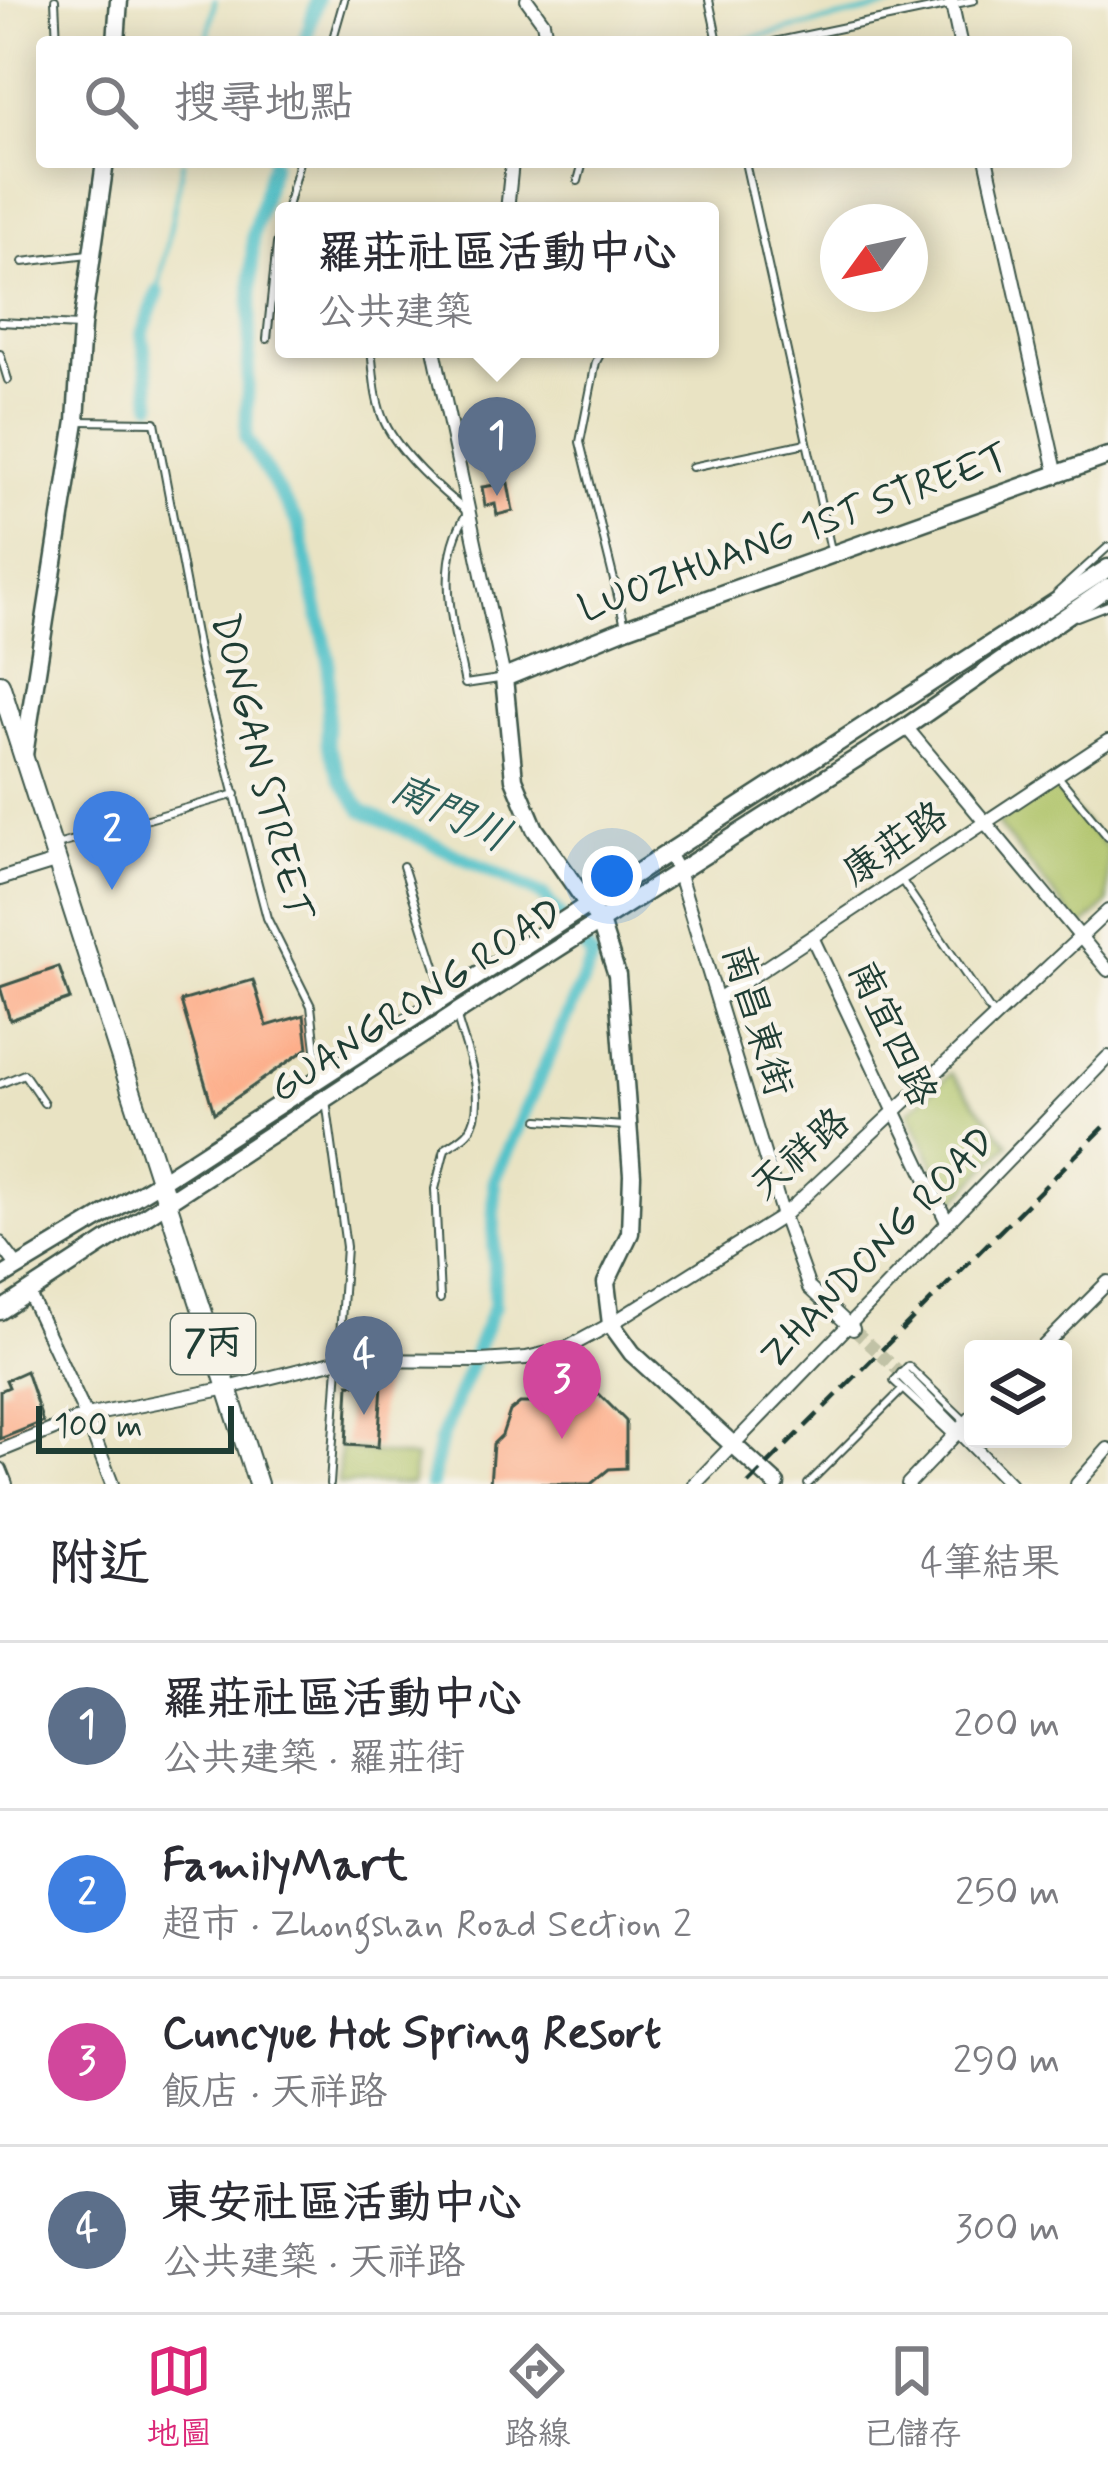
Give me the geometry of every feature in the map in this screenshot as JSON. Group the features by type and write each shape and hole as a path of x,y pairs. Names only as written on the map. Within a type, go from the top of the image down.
{"main road":[{"name":"7丙","path":"0,684 258,1484"}],"street":[{"path":"116,36 119,0"},
{"path":"527,0 543,22 546,36"},
{"path":"951,2 959,36"},
{"path":"23,760 76,421 82,326 104,168"},
{"path":"508,202 511,168"},
{"path":"988,168 1057,476"},
{"path":"436,358 504,678 514,779 535,829 600,922 616,975 628,1126 630,1233 606,1283 611,1324 632,1353 774,1483"},
{"name":"LUOZHUANG 1ST STREET","path":"504,678 626,628 1108,457"},
{"name":"GUANGRONG ROAD","path":"0,1311 906,727 1108,568"},
{"name":"GUANGRONG ROAD","path":"0,1278 160,1181 667,852 1041,621 1108,587"},
{"path":"906,727 1108,970"},
{"name":"康莊路","path":"718,998 1108,741"},
{"name":"南昌東街","path":"667,852 678,871 809,1288 851,1327"},
{"path":"0,878 56,853"},
{"name":"天祥路","path":"340,1360 526,1358 565,1348 611,1324 783,1216 1108,911"},
{"name":"南宜四路","path":"812,937 947,1222"},
{"name":"ZHANDONG ROAD","path":"695,1484 1108,1057"},
{"path":"0,1243 18,1267"},
{"path":"1050,1340 1108,1282"},
{"path":"29,1294 112,1484"},
{"path":"0,1451 86,1416 340,1360"},
{"path":"903,1382 963,1426 1010,1484"},
{"path":"908,1484 963,1426"},
{"path":"1078,1484 1108,1449"},
{"path":"0,1469 6,1484"}],"lane":[{"path":"55,0 57,36"},
{"path":"334,36 344,0"},
{"path":"710,0 717,36"},
{"path":"801,36 974,0"},
{"path":"288,202 297,168"},
{"path":"578,181 581,168"},
{"path":"746,168 832,553"},
{"path":"23,262 92,254"},
{"path":"267,338 275,270"},
{"path":"0,322 82,326"},
{"path":"0,354 8,380"},
{"path":"372,358 377,401 386,427 442,492 468,512 458,527 446,593 465,684 504,678"},
{"path":"600,358 580,442 626,628"},
{"name":"DONGAN STREET","path":"76,421 155,422 201,666 267,918 310,1006 346,1247 330,1484"},
{"path":"692,467 806,443"},
{"path":"1041,621 1076,573 1108,547"},
{"path":"1041,621 1108,605"},
{"path":"1057,774 1108,837"},
{"path":"56,853 236,794"},
{"path":"403,866 446,997"},
{"path":"900,878 995,1018"},
{"path":"440,1299 435,1189 445,1149 468,1132 476,1111 476,1091 456,1013"},
{"path":"0,1084 25,1074 44,1103"},
{"path":"539,1120 628,1126"},
{"path":"808,1484 903,1382"}],"green space":[{"path":"1052,784 1108,849 1108,903 1081,928 997,824"},
{"path":"951,1073 1009,1144 952,1204 909,1111"},
{"path":"340,1448 415,1458 412,1484 338,1484"}],"building":[{"path":"508,483 513,511 497,515 495,504 485,506 482,487"},
{"path":"59,967 70,999 10,1020 0,987"},
{"path":"253,980 267,1026 304,1015 308,1048 214,1113 181,1001"},
{"path":"26,1371 43,1422 0,1439 0,1391 9,1387 6,1380"},
{"path":"349,1384 382,1385 378,1447 346,1445"},
{"path":"546,1393 599,1394 626,1421 626,1468 609,1469 591,1484 490,1484 493,1444 502,1435 510,1411 520,1403 538,1403"}],"waterway":[{"path":"208,36 215,0"},
{"name":"南門川","path":"307,36 317,0"},
{"path":"760,36 919,0"},
{"path":"158,292 182,168"},
{"name":"南門川","path":"271,168 253,235 246,438 298,524 329,660 327,742 340,778 362,810 544,896 593,958 494,1180 494,1306 440,1441 431,1484"},
{"path":"152,403 142,334 158,292"}],"tunnel":[{"path":"854,1330 903,1375"}],"railway":[{"path":"748,1484 1108,1123"}],"place":[{"name":"羅莊社區活動中心","path":"497,496"},
{"name":"FamilyMart","path":"112,890"},
{"name":"東安社區活動中心","path":"364,1415"},
{"name":"Cuncyue Hot Spring Resort","path":"562,1439"}]}
